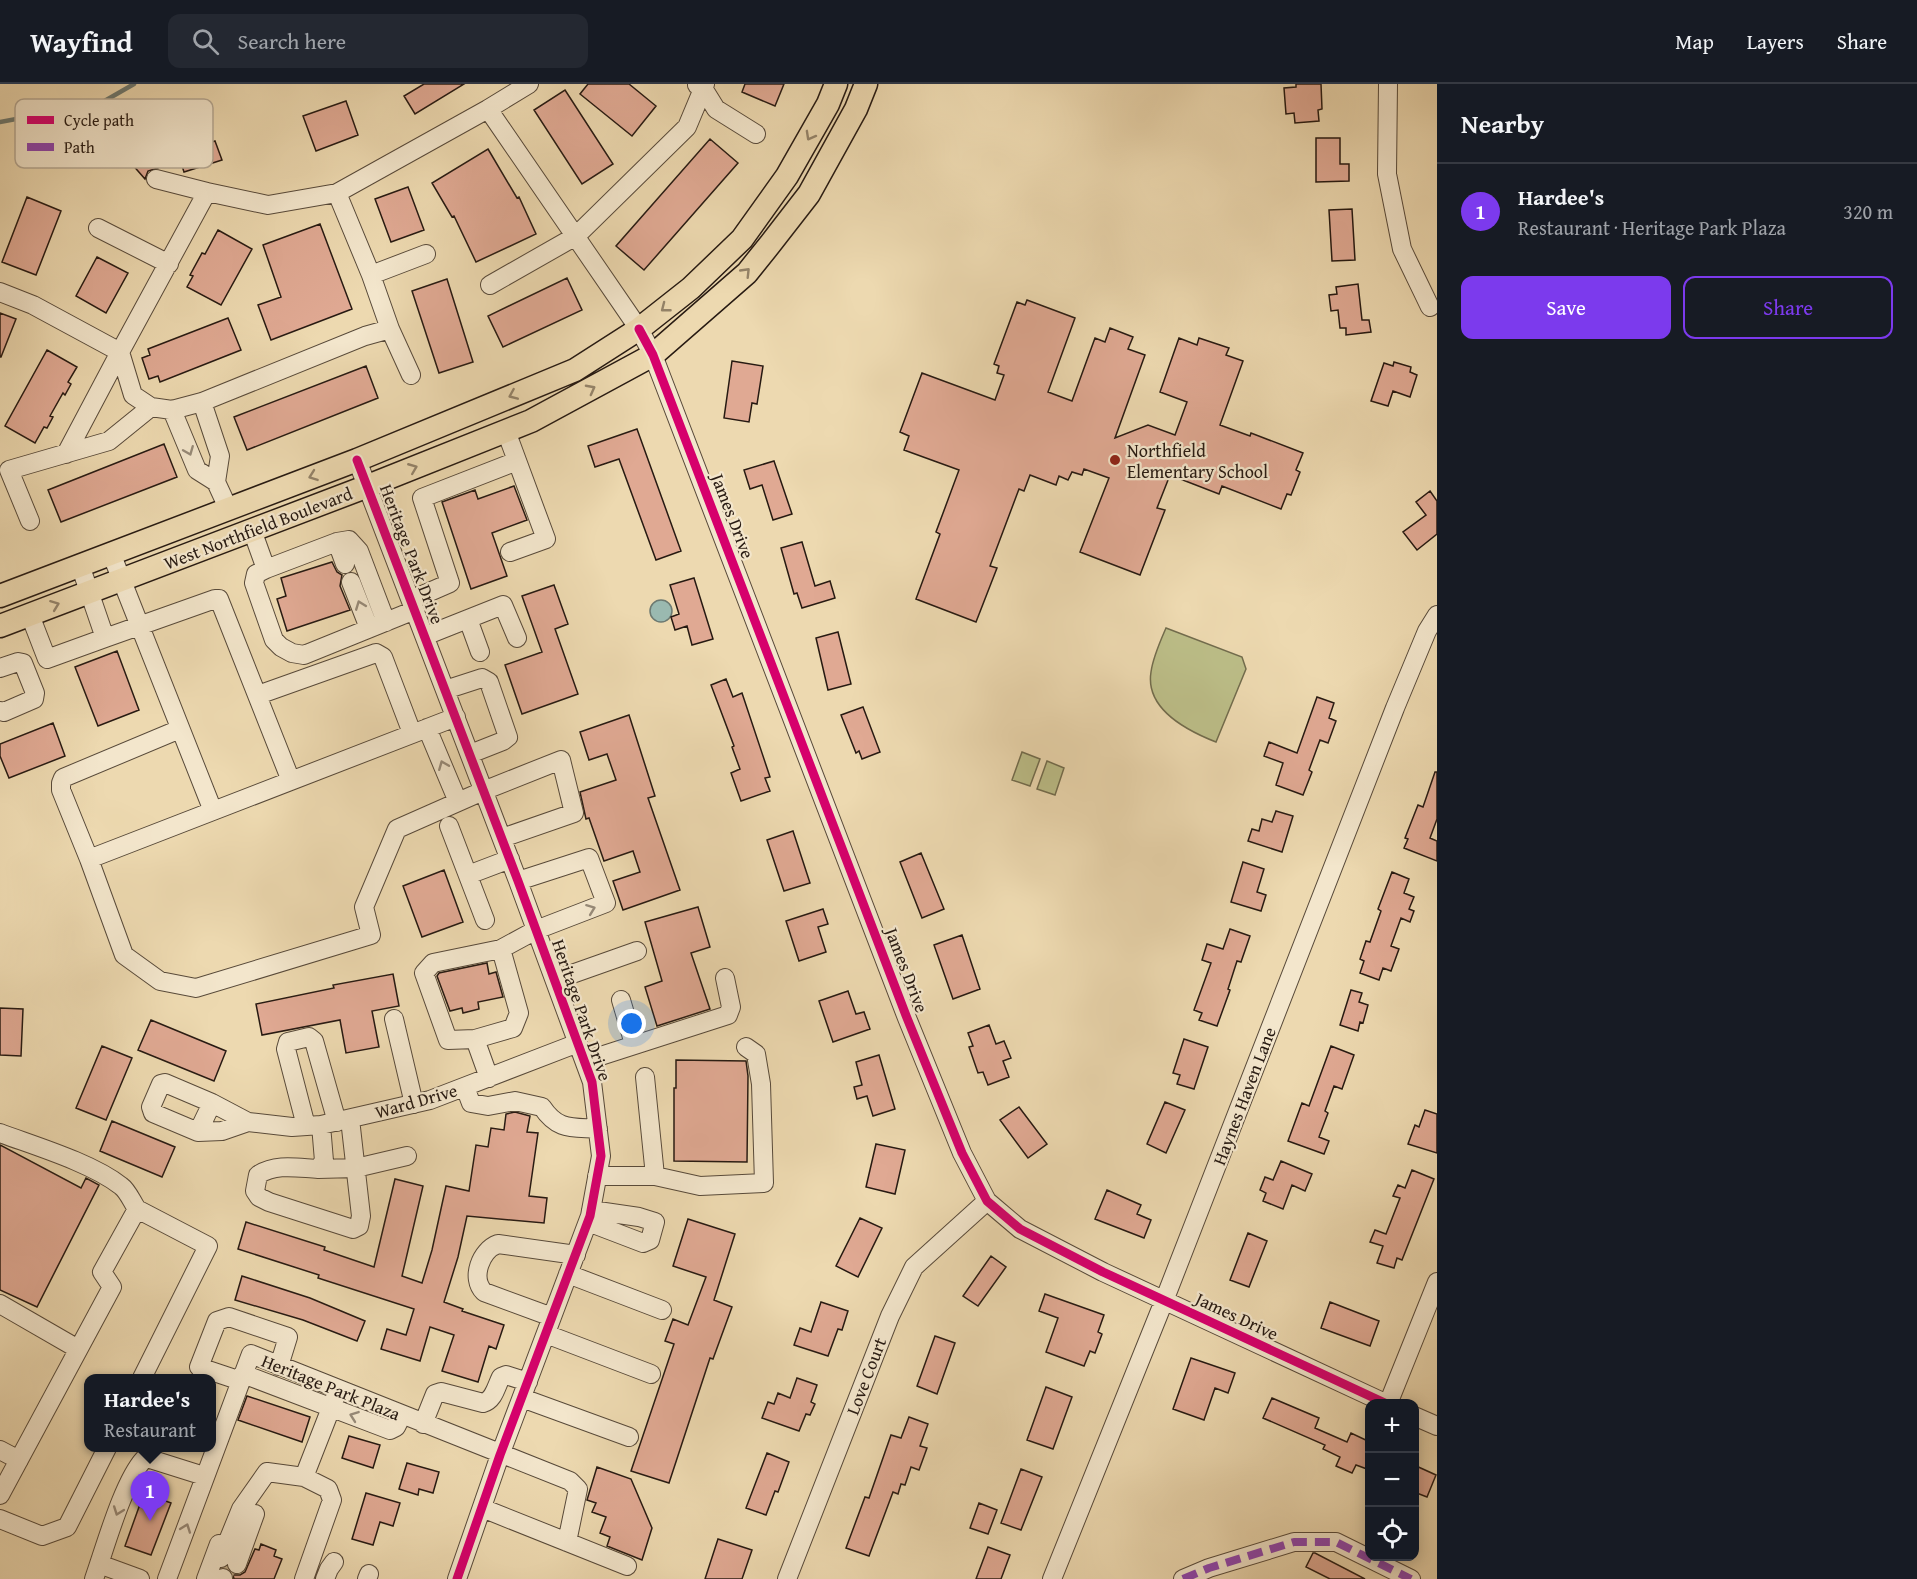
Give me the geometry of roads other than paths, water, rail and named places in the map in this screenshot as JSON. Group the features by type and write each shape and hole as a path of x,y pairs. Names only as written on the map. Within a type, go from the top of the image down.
{"main road":[{"name":"West Northfield Boulevard","path":"0,596 357,460 575,370 639,329 691,288 742,239 788,176 828,104 836,84"},
{"name":"West Northfield Boulevard","path":"0,626 368,486 531,421 653,356 747,273 771,243 809,194 856,109 866,84"},
{"path":"228,508 245,532"}],"street":[{"path":"156,179 268,205 337,193 488,110 529,84"},
{"path":"1388,84 1387,174 1402,249 1430,308"},
{"path":"701,86 716,109 756,134"},
{"path":"490,285 576,236 687,127 701,86"},
{"name":"James Drive","path":"488,110 639,329 653,356 907,1018 962,1153 987,1201 1020,1229 1049,1245 1376,1399"},
{"path":"66,454 207,192"},
{"path":"337,193 371,275 390,329 411,375"},
{"path":"98,228 169,264"},
{"path":"371,275 426,254"},
{"path":"0,292 33,305 120,352 133,395 151,407 172,410 202,402 365,336 390,329"},
{"path":"202,402 220,456 216,482"},
{"path":"30,521 9,470 109,441 151,407"},
{"path":"172,410 197,470 216,482 228,508"},
{"path":"506,430 546,539 510,552"},
{"name":"Heritage Park Drive","path":"357,460 585,1061 592,1082 601,1156 590,1216 457,1579"},
{"path":"377,625 356,546 349,540 337,542 256,573 254,584 274,640 292,653 304,655 377,625 450,583 422,498 518,461"},
{"path":"245,532 266,569"},
{"path":"337,542 345,564"},
{"path":"111,553 213,812"},
{"path":"80,565 105,638"},
{"path":"351,582 377,625"},
{"path":"30,615 47,659 219,599 291,781"},
{"path":"425,636 503,605 517,638"},
{"name":"Haynes Haven Lane","path":"1052,1579 1164,1301 1395,708 1427,631 1437,615"},
{"path":"468,619 480,652"},
{"path":"258,695 376,653 383,657 458,802"},
{"path":"0,668 18,662 23,663 35,693 34,699 4,712 0,711"},
{"path":"445,690 482,678 489,682 508,737 470,754"},
{"path":"89,859 456,717"},
{"path":"180,729 63,778 61,783 124,955 160,981 196,988 371,935 364,907 397,829 483,790 561,760 574,813 502,838"},
{"path":"449,826 485,920"},
{"path":"501,949 519,1013 513,1029 475,1039 448,1040 424,973 433,963 501,949 536,930 606,903 589,858 518,881"},
{"path":"468,875 510,859"},
{"path":"555,980 637,951"},
{"path":"585,1061 728,1014 731,1007 725,978"},
{"path":"621,1000 634,1044"},
{"path":"393,1019 414,1104"},
{"path":"475,1039 489,1077"},
{"name":"Ward Drive","path":"248,1122 292,1127 328,1123 414,1104 465,1087 578,1043"},
{"path":"597,1176 655,1176 700,1185 764,1183 761,1084 756,1054 746,1047"},
{"path":"645,1077 655,1176"},
{"path":"165,1083 212,1103 248,1122 222,1131 198,1132 153,1113 151,1107 161,1084 165,1083"},
{"path":"465,1087 471,1103 488,1106 515,1101 542,1107 549,1118 561,1127 598,1129"},
{"path":"198,1132 212,1103"},
{"path":"328,1123 356,1163 361,1216 359,1226 353,1229 259,1197 255,1191 258,1175 268,1168 356,1163 407,1156"},
{"path":"321,1165 328,1123"},
{"path":"0,1133 99,1172 123,1187 137,1209 208,1246 144,1374"},
{"name":"Love Court","path":"787,1579 890,1316 914,1267 987,1201"},
{"path":"0,1495 112,1287 102,1272 137,1209"},
{"path":"576,1255 498,1244 489,1247 484,1254 477,1278 478,1286 484,1292 549,1326 651,1374"},
{"path":"568,1274 662,1310"},
{"path":"1389,1399 1437,1282"},
{"path":"0,1304 78,1349"},
{"path":"279,1366 288,1337 229,1317 217,1321 199,1367 242,1378 331,1407 390,1430 396,1428 402,1415"},
{"name":"Heritage Park Plaza","path":"216,1445 251,1354 570,1481 578,1489 567,1542"},
{"path":"423,1424 435,1394 441,1392 483,1403 489,1401 501,1377 506,1375 525,1390 628,1437"},
{"path":"304,1477 338,1389"},
{"path":"1419,1418 1437,1426"},
{"path":"0,1450 19,1460"},
{"path":"0,1519 42,1536 67,1527 105,1452"},
{"name":"Heritage Park Plaza","path":"167,1579 213,1452"},
{"path":"140,1579 96,1572 123,1496 139,1465 144,1459 150,1459 204,1476"},
{"path":"229,1561 248,1511 267,1472 304,1477 328,1489 332,1500 304,1579"},
{"path":"482,1508 627,1566"},
{"path":"216,1578 229,1516 248,1511"},
{"path":"1183,1579 1209,1568 1294,1542 1322,1541 1336,1542 1411,1579"},
{"path":"325,1579 328,1569 334,1562"}],"water":[{"path":"661,600 669,603 672,611 669,619 661,622 653,619 650,611 653,603"}],"waterway":[{"path":"108,99 134,84"},
{"path":"0,122 15,119"}],"tunnel":[{"path":"223,1578 229,1561"}],"place":[{"name":"Northfield Elementary School","path":"1115,460"},
{"name":"Hardee's","path":"150,1521"}]}
